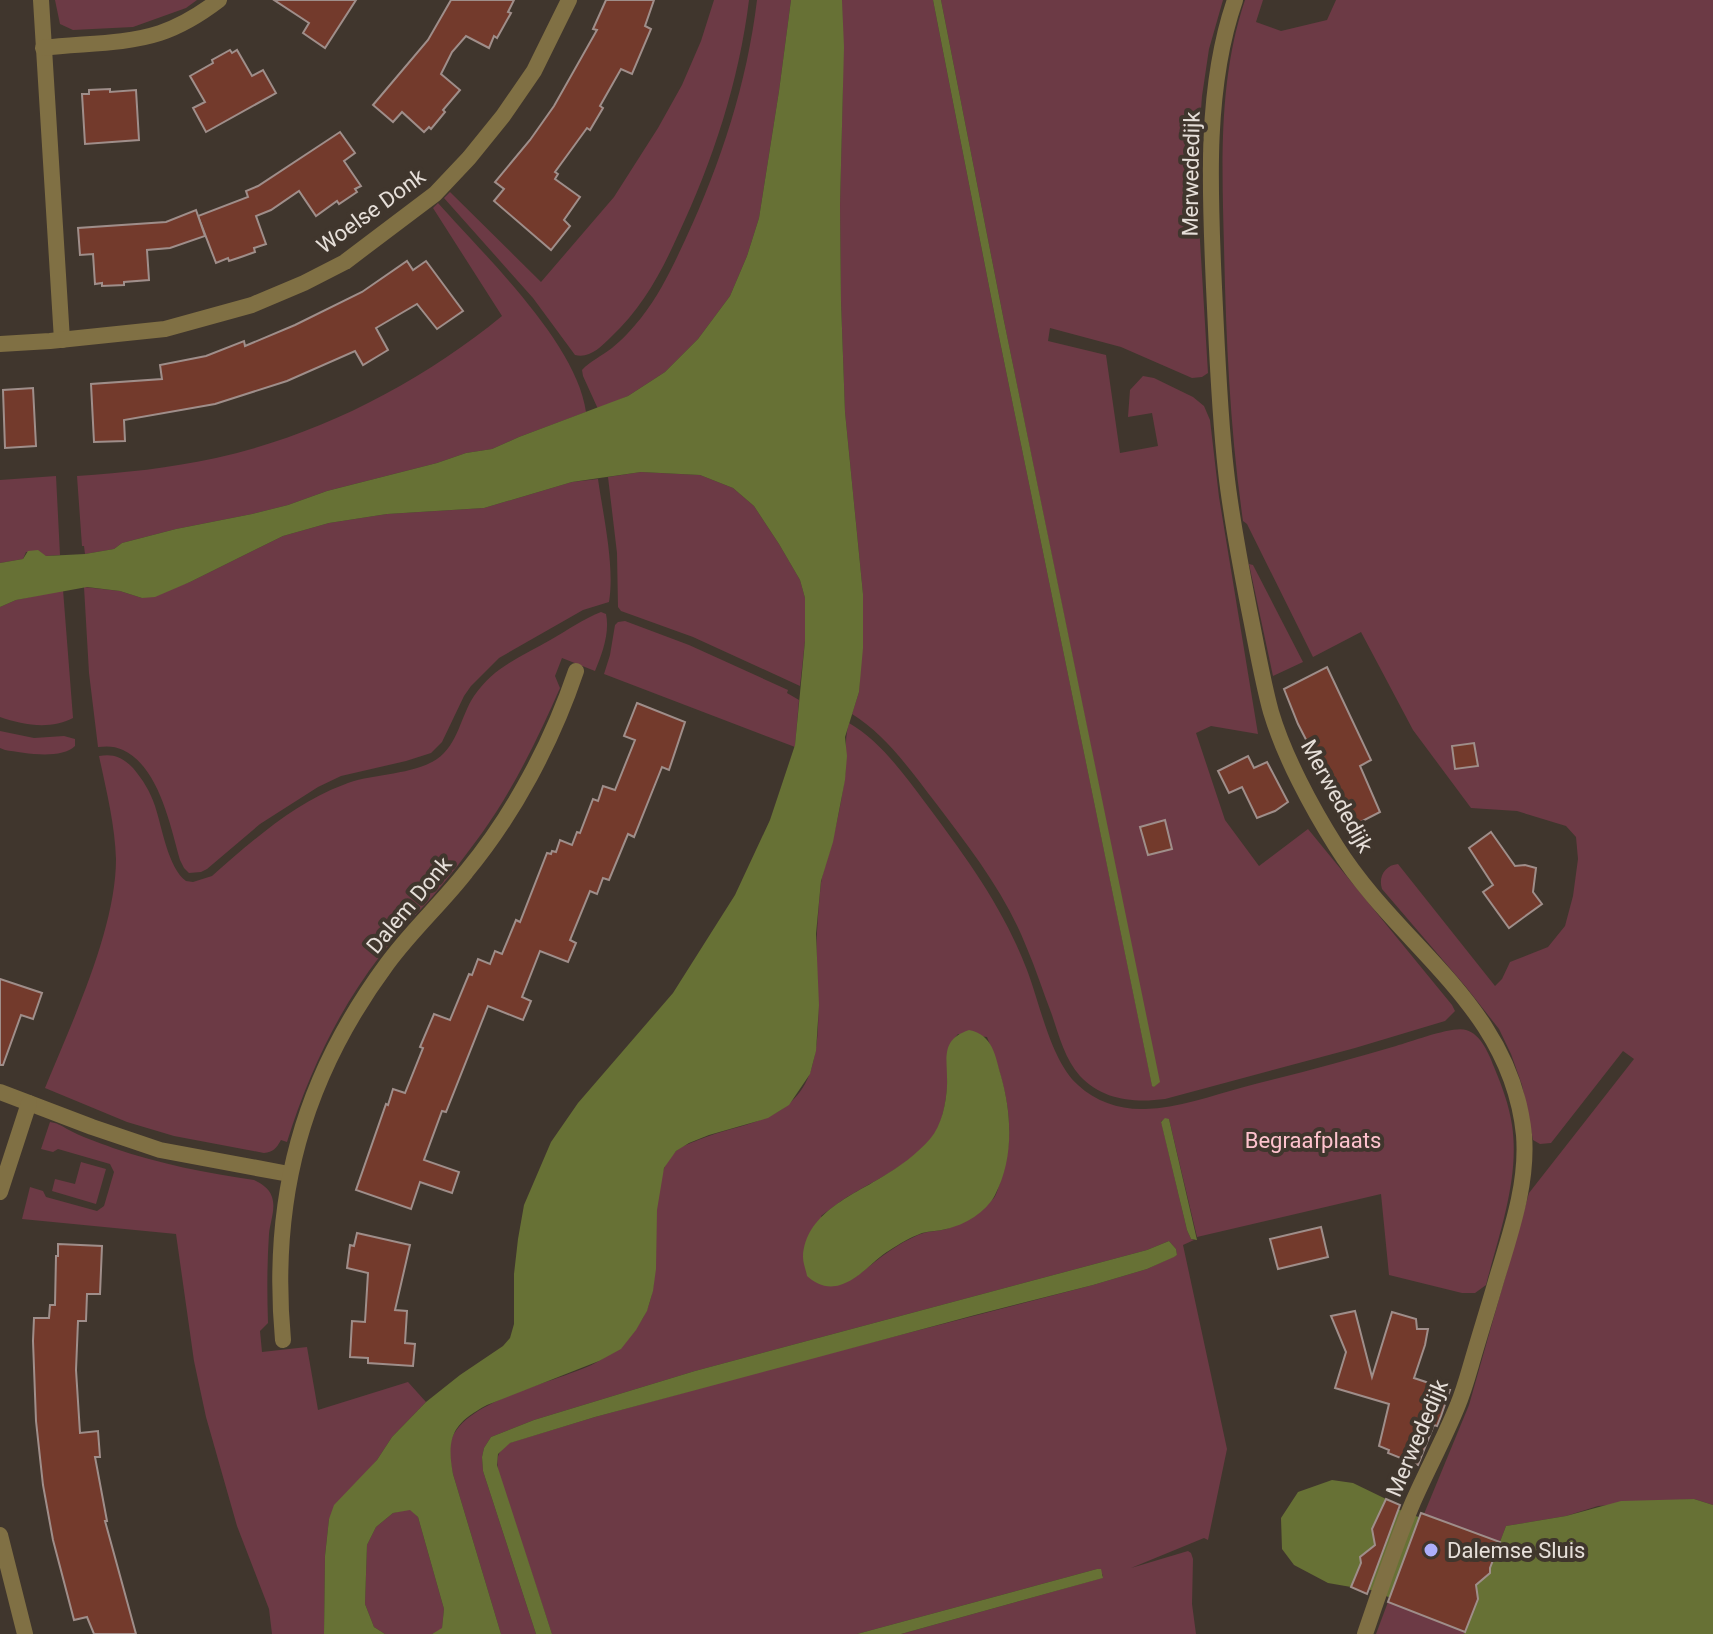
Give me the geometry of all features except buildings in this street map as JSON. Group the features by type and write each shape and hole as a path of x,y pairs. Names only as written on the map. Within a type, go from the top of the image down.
{"street":[{"path":"41,0 62,340"},
{"path":"43,48 109,42 162,32 219,0"},
{"name":"Woelse Donk","path":"0,344 165,329 252,305 345,262 435,194 469,158 534,71 569,0"},
{"name":"Merwededijk","path":"1235,0 1225,29 1213,123 1212,240 1220,405 1226,475 1237,544 1272,713 1301,782 1339,851 1363,884 1480,1017 1508,1070 1519,1105 1523,1132 1523,1182 1459,1402 1412,1505 1365,1634"},
{"name":"Dalem Donk","path":"283,1340 280,1253 289,1174 307,1113 332,1052 367,991 389,961 468,871 521,791 547,741 576,671"},
{"path":"0,1092 160,1150 289,1174"},
{"path":"0,1192 29,1103"},
{"path":"0,1535 25,1634"}],"green space":[{"path":"55,0 197,0 186,8 133,27 73,30 60,24"},
{"path":"714,0 749,0 739,60 723,120 691,207 665,263 641,302 599,348 590,354 575,355 533,298 444,198 450,192 541,282 614,197 658,128 682,85"},
{"path":"757,0 791,0 759,218 747,256 730,296 698,339 665,372 628,396 598,409 582,370 616,345 641,318 660,290 699,210 731,122 747,62"},
{"path":"842,0 933,0 996,322 1154,1087 1159,1082 941,0 1223,0 1209,49 1196,175 1208,373 1192,378 1121,347 1050,328 1048,341 1106,355 1120,453 1158,446 1152,413 1128,417 1130,390 1143,376 1154,378 1193,397 1204,406 1210,420 1219,497 1258,734 1211,726 1196,733 1225,820 1259,866 1308,829 1452,1005 1455,1011 1445,1021 1165,1099 1130,1100 1098,1090 1080,1076 1066,1055 1017,926 986,871 897,754 876,732 852,714 859,692 863,594 845,412 841,301"},
{"path":"1245,0 1263,0 1256,22 1281,31 1327,20 1336,0 1713,0 1713,1505 1694,1499 1598,1506 1566,1516 1506,1526 1500,1542 1424,1514 1469,1405 1529,1193 1634,1059 1623,1051 1551,1143 1540,1144 1533,1140 1522,1085 1499,1029 1382,889 1381,880 1386,869 1398,864 1495,986 1510,962 1548,947 1565,926 1578,859 1576,837 1566,826 1517,811 1471,808 1413,730 1361,632 1313,657 1243,521 1227,350 1223,154 1230,61"},
{"path":"438,203 503,274 547,329 579,385 586,412 492,449 466,453 327,491 288,505 176,529 122,543 114,549 85,554 77,476 199,462 293,436 367,404 403,384 502,316 433,208"},
{"path":"641,472 700,475 733,488 754,506 800,580 805,598 805,641 800,686 693,637 621,611 618,607 617,553 608,477"},
{"path":"56,476 60,555 26,552 23,559 0,563 0,480"},
{"path":"598,479 609,557 609,602 583,610 499,658 471,686 442,742 431,753 341,776 260,824 207,869 189,873 184,868 161,798 146,769 123,750 98,747 89,673 84,587 120,591 142,598 190,582 283,536 329,523 387,514 484,508 572,482"},
{"path":"1249,564 1253,565 1303,662 1273,676"},
{"path":"63,590 73,718 55,724 36,725 0,717 0,607 16,600"},
{"path":"601,612 606,614 607,629 595,671 562,658 555,676 560,688 515,781 470,849 386,948 350,999 314,1068 287,1142 281,1140 274,1150 264,1153 174,1136 127,1122 45,1088 91,975 109,915 114,886 114,833 99,756 122,759 140,777 153,801 175,867 186,881 193,882 212,876 274,824 307,802 354,781 415,769 437,759 455,738 482,685 510,663"},
{"path":"625,621 689,645 788,690 787,693 799,700 795,747 604,674 615,625"},
{"name":"Begraafplaats","path":"849,723 890,758 968,862 1017,946 1060,1062 1078,1085 1093,1096 1127,1108 1170,1106 1460,1029 1471,1032 1480,1040 1500,1081 1512,1125 1511,1185 1486,1285 1475,1293 1462,1293 1389,1275 1381,1194 1197,1237 1169,1119 1161,1121 1187,1230 1194,1240 1183,1245 1227,1449 1208,1540 1204,1538 1131,1568 1188,1551 1191,1553 1196,1634 901,1634 1102,1578 1097,1569 857,1634 552,1634 497,1465 499,1453 509,1443 595,1417 1147,1269 1177,1255 1169,1241 1147,1250 695,1371 534,1420 491,1437 484,1448 483,1471 536,1634 501,1634 453,1474 450,1445 457,1429 472,1415 514,1394 583,1369 599,1361 625,1340 641,1321 651,1296 656,1205 665,1166 684,1146 779,1111 803,1088 815,1053 820,895 843,790","holes":["958,1034 987,1037 1004,1088 1009,1122 1007,1157 995,1196 954,1226 922,1233 902,1243 857,1276 821,1216 909,1160 930,1141 944,1109 947,1059 953,1040"]},
{"path":"0,731 34,738 64,736 75,739 75,746 51,754 5,750 0,748"},
{"path":"50,1122 131,1154 254,1180 262,1185 271,1194 273,1206 268,1245 268,1323 260,1331 262,1352 307,1347 318,1410 408,1382 426,1402 392,1437 329,1519 324,1634 272,1634 269,1609 237,1526 206,1417 194,1361 176,1234 22,1219 30,1187 43,1191 46,1197 97,1211 104,1206 114,1172 110,1164 58,1149 53,1152 41,1149"},
{"path":"81,1162 106,1169 96,1204 52,1191 55,1179 75,1184"},
{"path":"410,1509 418,1517 444,1609 442,1629 432,1634 385,1634 374,1627 365,1604 367,1545 376,1527 393,1513"},
{"path":"1388,1602 1465,1632 1376,1634"}],"shaded area":[{"path":"791,0 842,0 841,301 845,412 863,594 859,692 845,737 845,780 833,842 821,881 816,934 819,1005 816,1051 810,1074 789,1105 768,1118 689,1143 676,1151 664,1168 657,1210 653,1291 647,1311 621,1349 599,1361 487,1405 466,1418 455,1432 451,1450 453,1474 501,1634 432,1634 442,1628 444,1609 418,1517 410,1510 393,1513 376,1527 367,1545 365,1604 374,1627 385,1634 324,1634 325,1556 329,1519 334,1505 426,1402 510,1338 514,1324 514,1274 524,1205 551,1142 578,1103 673,993 735,895 770,820 795,745 805,641 805,598 800,580 754,506 733,488 700,475 641,472 572,482 484,508 387,514 329,523 283,536 155,597 142,598 120,591 87,587 16,600 0,607 0,563 23,559 28,551 38,550 46,556 114,549 122,543 288,505 327,491 466,453 492,449 628,396 665,372 698,339 730,296 747,256 759,218"},
{"path":"933,0 941,0 1160,1082 1154,1087 996,322"},
{"path":"969,1030 983,1036 992,1047 1007,1106 1009,1136 1006,1166 995,1195 981,1212 967,1221 909,1239 847,1282 831,1286 814,1281 807,1276 803,1257 812,1229 832,1208 901,1165 930,1139 938,1127 944,1107 949,1045 959,1034"},
{"path":"1169,1119 1197,1240 1191,1239 1187,1230 1161,1122"},
{"path":"1169,1241 1177,1255 1147,1269 595,1417 510,1443 498,1454 497,1465 552,1634 536,1634 483,1471 484,1448 491,1437 534,1420 695,1371 1147,1250"},
{"path":"1332,1480 1353,1483 1386,1499 1384,1504 1498,1547 1506,1526 1566,1516 1621,1501 1694,1499 1713,1505 1713,1634 1464,1634 1467,1628 1353,1583 1351,1587 1328,1583 1294,1565 1282,1549 1281,1518 1298,1492"},
{"path":"1101,1569 1103,1578 901,1634 857,1634"}],"place":[{"name":"Dalemse Sluis","path":"1431,1550"}]}
